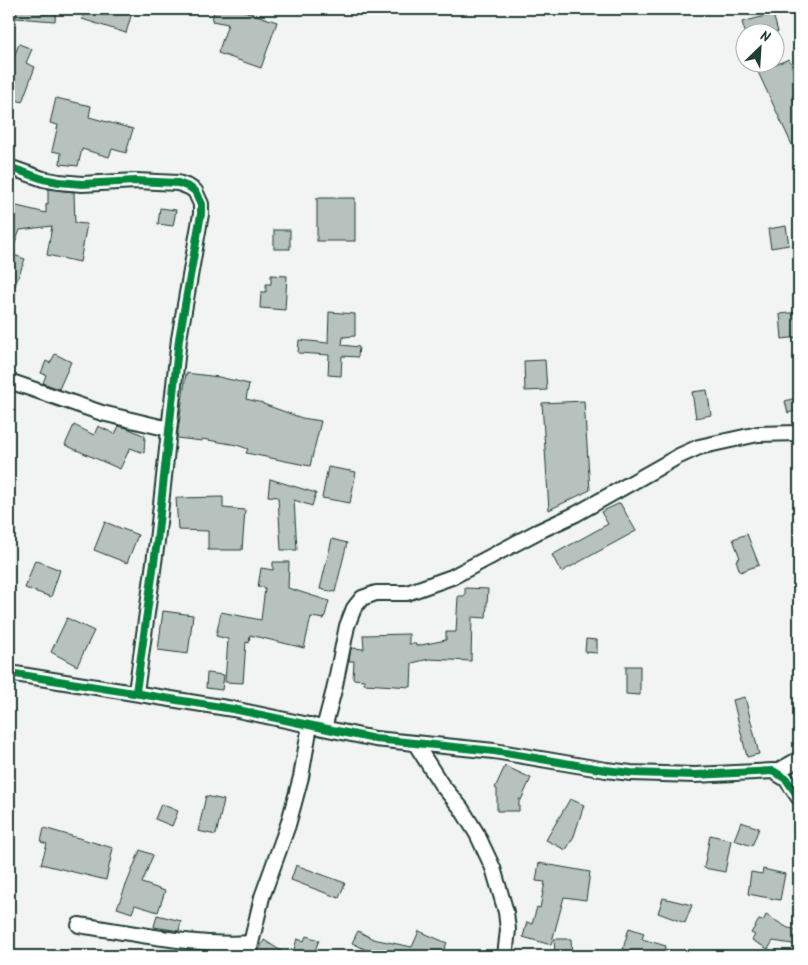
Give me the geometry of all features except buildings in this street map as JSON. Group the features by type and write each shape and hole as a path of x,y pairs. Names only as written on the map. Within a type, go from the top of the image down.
{"street":[{"path":"9,166 35,177 59,182 82,184 136,181 178,183 189,186 199,198 201,214 180,330 157,541 136,692"},
{"path":"9,381 102,414 169,429"},
{"path":"79,925 157,937 239,944 250,950 262,897 288,825 317,726 334,690 347,626 354,608 362,598 376,593 407,593 452,577 537,532 576,514 679,456 699,448 758,434 799,433"},
{"path":"9,673 232,709 375,739 494,751 630,773 715,775 756,771 776,772 786,779 799,798"},
{"path":"415,743 441,784 461,808 477,834 493,868 506,912 508,930 505,956"},
{"path":"776,772 799,759"}],"cycle path":[{"path":"9,167 43,179 59,182 82,184 136,181 178,183 195,191 201,204 201,214 179,339 157,541 136,692"},
{"path":"9,673 233,709 375,739 494,751 606,770 631,773 695,775 773,771 786,779 799,798"}]}
